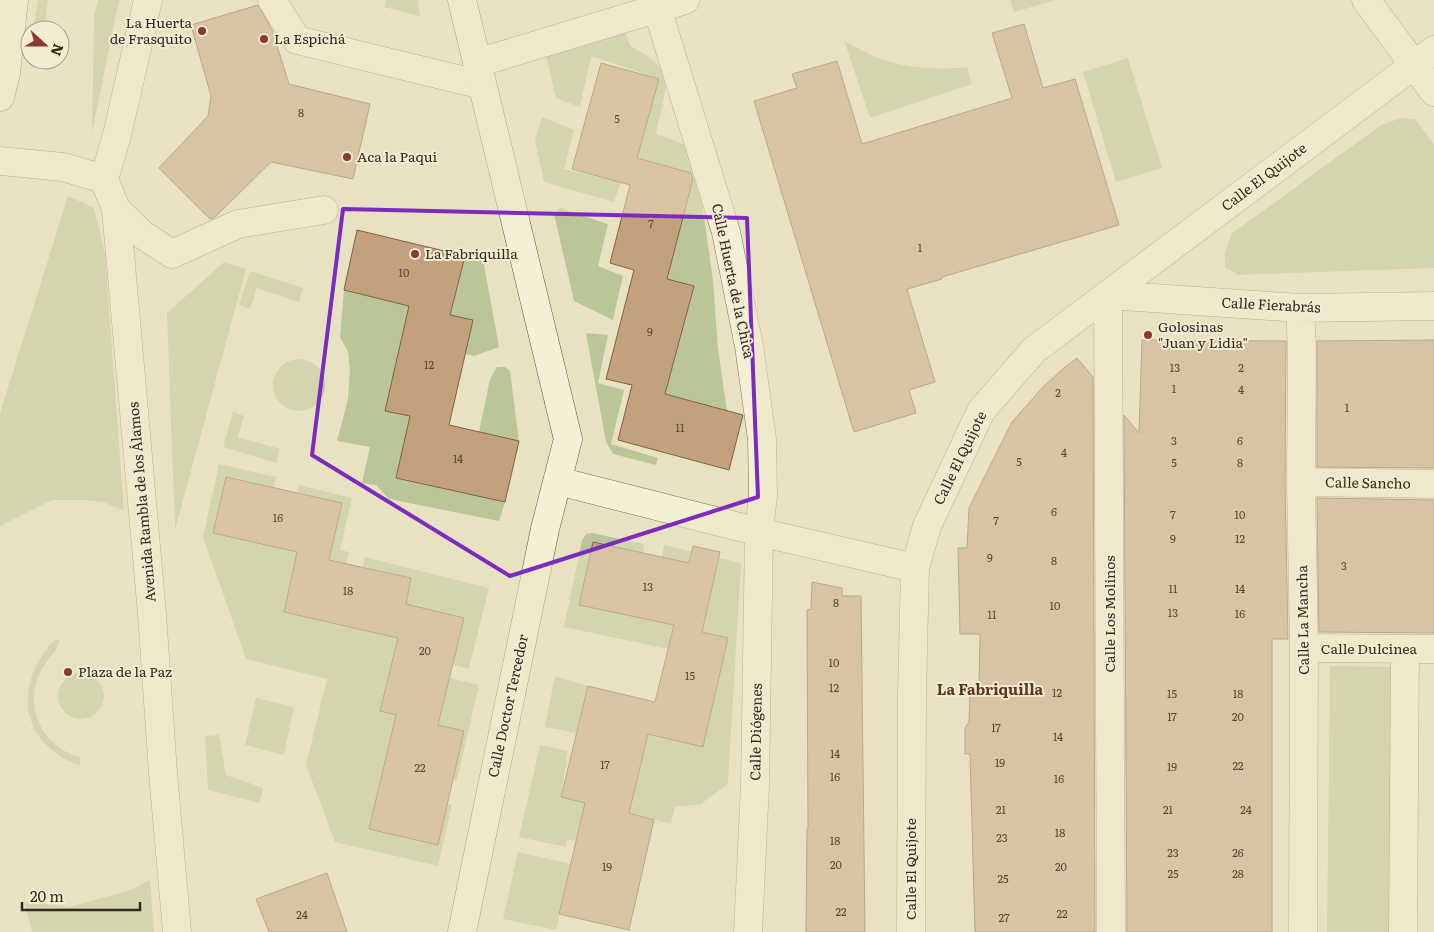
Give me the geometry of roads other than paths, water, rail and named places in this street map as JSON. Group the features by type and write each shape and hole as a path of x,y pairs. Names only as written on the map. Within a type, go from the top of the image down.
{"street":[{"path":"0,97 6,73 14,0"},
{"path":"0,161 63,167 104,179 117,135 148,0"},
{"path":"272,0 297,40 479,74 657,8 685,0"},
{"name":"Calle Doctor Tercedor","path":"462,0 568,439 544,529 462,932"},
{"path":"1366,0 1424,57 1434,92"},
{"name":"Calle Huerta de la Chica","path":"657,8 726,232 749,346 762,439 763,494 759,532"},
{"name":"Calle El Quijote","path":"911,932 912,695 915,568 927,526 981,411 1034,350 1424,57"},
{"name":"Avenida Rambla de los Álamos","path":"104,179 116,209 152,614 177,932"},
{"path":"116,209 143,235 172,254 238,224 324,210"},
{"name":"Calle Fierabrás","path":"1108,295 1300,308 1434,306"},
{"name":"Calle Los Molinos","path":"1108,295 1111,932"},
{"name":"Calle La Mancha","path":"1300,308 1302,348 1301,482 1304,648 1303,932"},
{"path":"558,481 759,532 915,568"},
{"name":"Calle Sancho","path":"1301,482 1434,484"},
{"name":"Calle Diógenes","path":"748,932 755,785 759,532"},
{"name":"Calle Dulcinea","path":"1304,648 1434,649"},
{"path":"1403,932 1405,649"}],"place":[{"name":"La Huerta de Frasquito","path":"202,31"},
{"name":"La Espichá","path":"264,39"},
{"name":"Aca la Paqui","path":"347,157"},
{"name":"La Fabriquilla","path":"415,254"},
{"name":"Golosinas \"Juan y Lidia\"","path":"1148,335"},
{"name":"Plaza de la Paz","path":"68,672"}],"district":[{"name":"La Fabriquilla","path":"990,690"}]}
